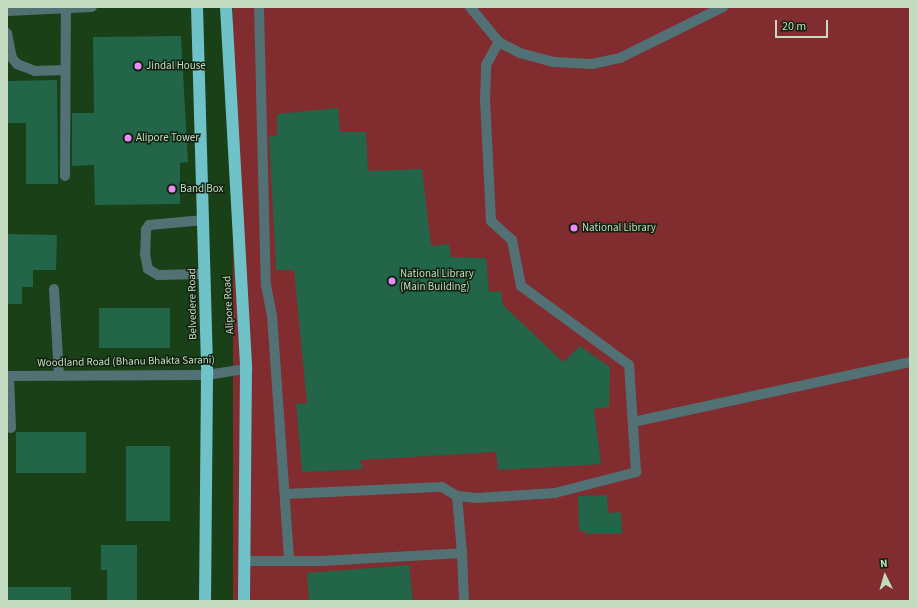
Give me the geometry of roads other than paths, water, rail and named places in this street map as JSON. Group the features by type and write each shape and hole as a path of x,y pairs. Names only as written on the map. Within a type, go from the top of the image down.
{"highway":[{"name":"Belvedere Road","path":"197,7 204,220 207,375 205,601"},
{"name":"Alipore Road","path":"226,7 246,369 244,601"}],"street":[{"path":"7,11 92,7"},
{"path":"259,7 266,285 272,315 289,559"},
{"path":"470,7 499,42 520,53 554,62 592,64 620,58 723,7"},
{"path":"65,176 66,9"},
{"path":"7,33 12,58 17,64 35,71 66,70"},
{"path":"285,494 442,487 457,496 477,498 554,493 636,472 629,365 520,286 512,240 491,222 486,65 499,42"},
{"path":"204,220 152,223 146,230 145,254 148,269 158,275 205,274"},
{"path":"54,289 59,376"},
{"path":"633,422 910,362"},
{"name":"Woodland Road (Bhanu Bhakta Sarani)","path":"8,376 207,375 246,369"},
{"path":"8,376 11,428"},
{"path":"457,496 464,601"},
{"path":"244,561 289,559 321,561 462,553"}],"place":[{"name":"Jindal House","path":"138,66"},
{"name":"Alipore Tower","path":"128,138"},
{"name":"Band Box","path":"172,189"},
{"name":"National Library","path":"574,228"},
{"name":"National Library (Main Building)","path":"392,281"}]}
